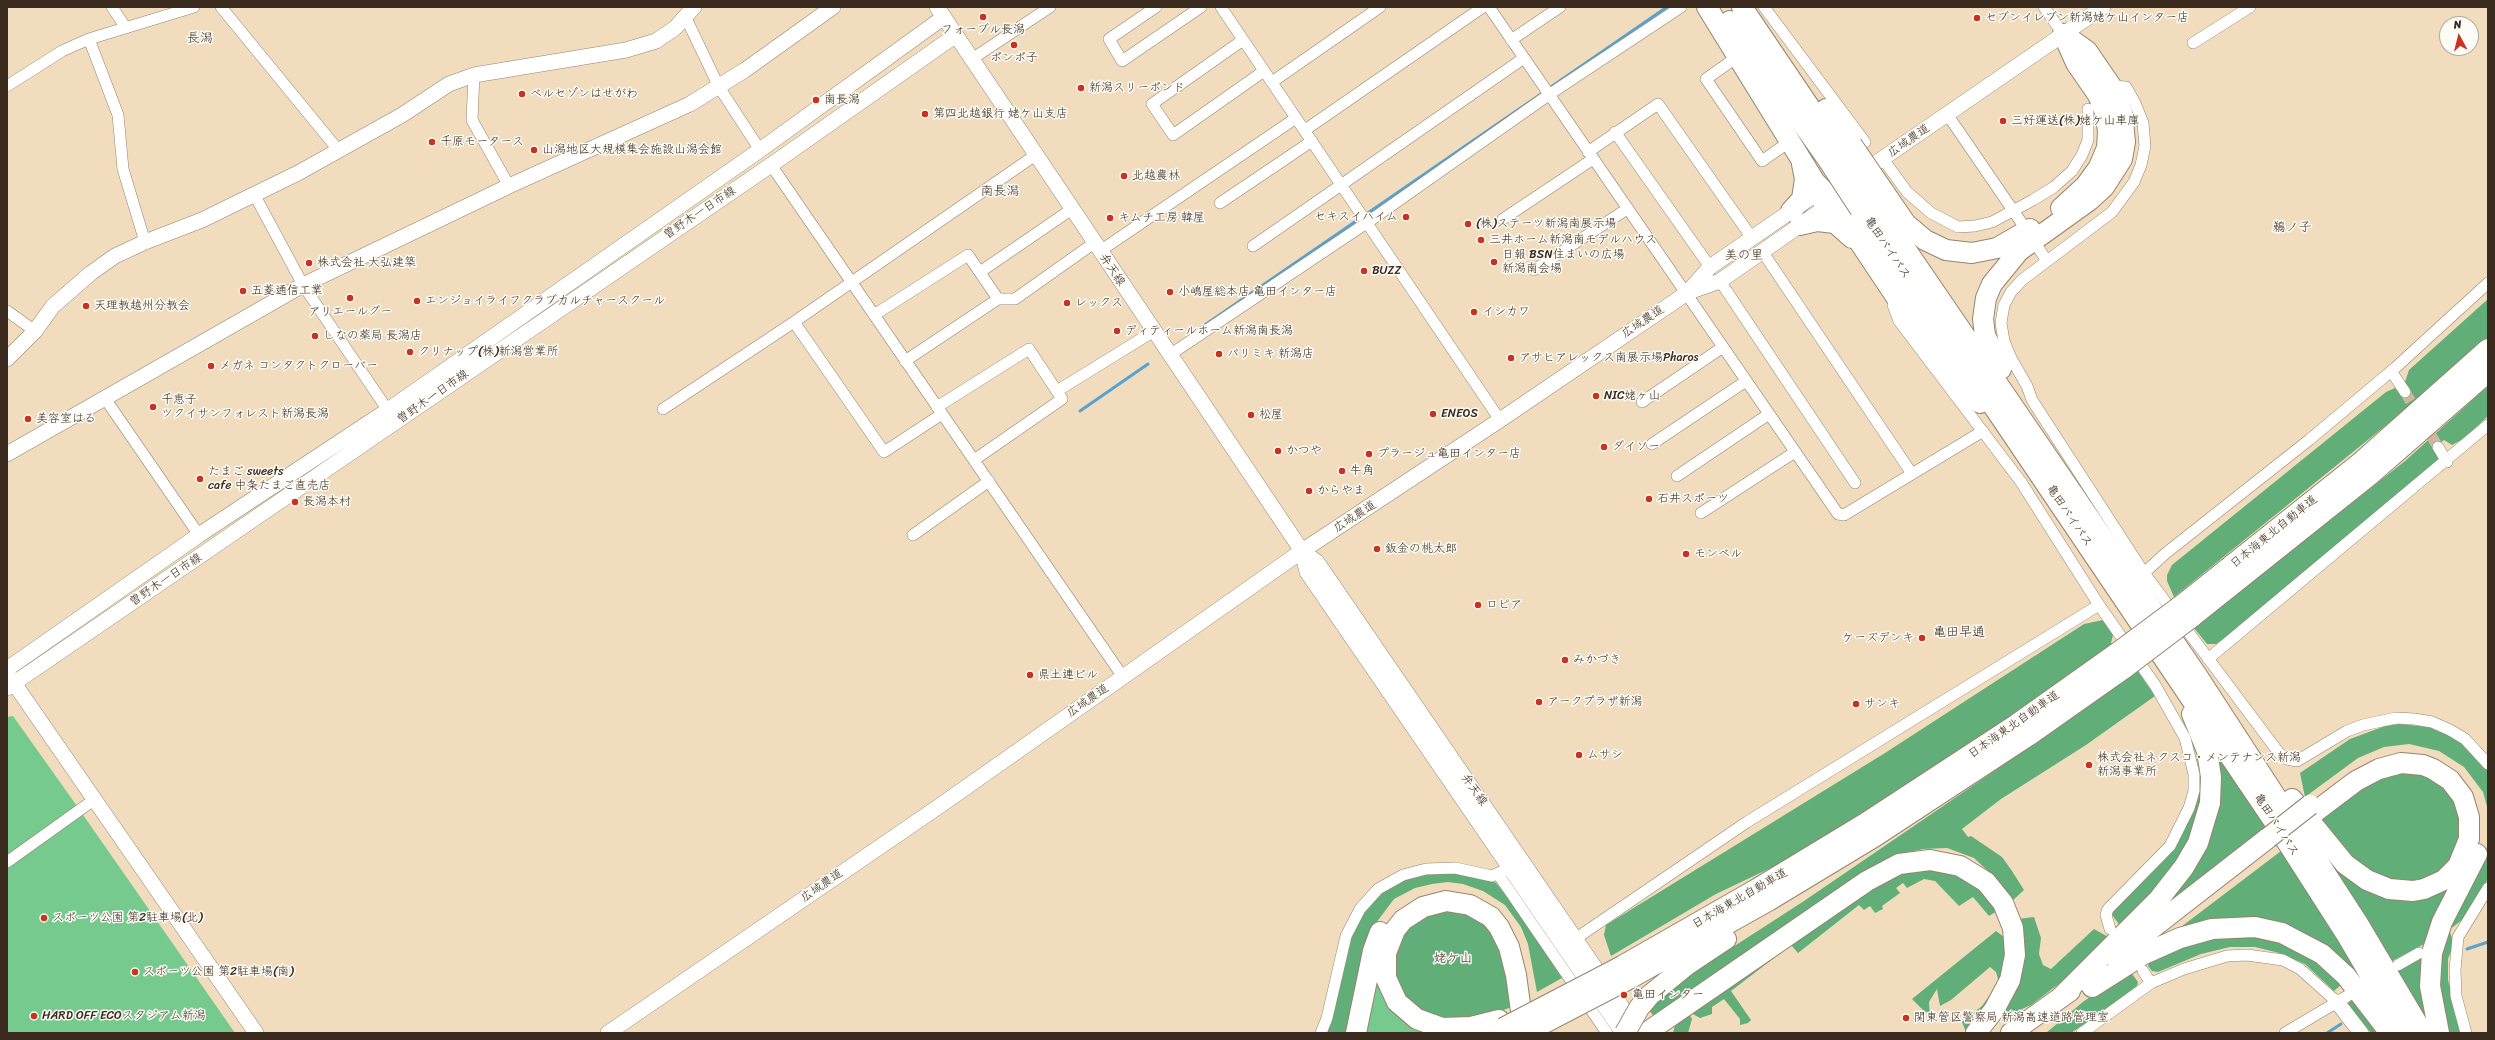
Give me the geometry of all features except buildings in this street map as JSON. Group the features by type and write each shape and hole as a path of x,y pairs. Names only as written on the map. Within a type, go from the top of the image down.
{"highway":[{"path":"1707,7 1814,182 1828,195 1910,318 1965,389 2016,424"},
{"name":"亀田バイパス","path":"1720,7 1846,150"},
{"name":"亀田バイパス","path":"1752,11 1846,150 1872,200 2016,424 2070,518 2273,820 2346,934 2404,1033"},
{"path":"1846,150 1872,200 1906,224 1925,240 1946,250 1972,253 1997,248 2015,239 2066,205 2086,185 2099,167 2107,148 2108,131 2105,112 2098,95 2076,63 2063,34"},
{"path":"2016,424 2014,391 1993,356 1985,335 1983,319 1986,298 1992,284 2019,251 2090,200 2115,174 2122,159 2125,129 2118,87 2087,51 2063,34"},
{"path":"1802,161 1805,179 1802,199 1796,218 1835,223 1863,247"},
{"name":"日本海東北自動車道","path":"2187,611 2338,480 2410,420 2488,349"},
{"name":"日本海東北自動車道","path":"1623,968 1768,901 1874,837 2028,736 2121,660 2370,475 2488,372"},
{"name":"亀田バイパス","path":"2016,424 2198,677 2359,925 2423,1033"},
{"path":"2060,998 2158,899 2184,867 2204,829 2211,790 2206,751 2191,713 2160,660 2085,546 2070,518"},
{"name":"日本海東北自動車道","path":"1525,1033 1623,968 1755,890 2121,660"},
{"path":"2198,677 2323,839 2345,864 2366,880 2401,891 2413,891 2434,885 2444,880 2458,866 2469,839 2469,817 2463,797 2450,780 2433,769 2423,765 2401,764 2379,769 2356,781 2313,808"},
{"path":"2033,1033 2313,808 2353,772 2375,760 2394,754 2420,754 2443,762 2461,776 2472,790 2481,818 2480,841 2474,863 2442,922 2430,964 2431,1002 2439,1033"},
{"path":"1624,1033 1639,1008 1650,995 1687,965 1874,837"},
{"path":"2011,1033 2271,842"},
{"path":"1646,1033 1868,881 1899,864 1930,860 1960,866 1986,882 2003,903 2013,928 2015,955 2010,980 1994,1010 1976,1033"},
{"path":"1356,1033 1372,951 1387,919 1411,899 1423,894 1445,890 1456,890 1479,897 1498,909 1512,927 1525,962 1535,1033"},
{"path":"1525,1033 1516,975 1509,947 1499,927 1491,918 1470,905 1446,901 1423,907 1403,920 1395,930 1386,953 1386,978 1397,1002 1417,1019 1442,1028 1498,1027 1541,1001 1623,968"},
{"path":"2092,987 2144,954 2180,938 2212,929 2255,927 2282,933 2322,954 2346,976 2390,1033"}],"street":[{"path":"112,7 126,28"},
{"path":"7,86 62,50 90,39 194,7"},
{"path":"221,7 339,151"},
{"path":"7,454 302,284 509,186 690,104 719,87 834,7"},
{"path":"972,59 1050,7"},
{"path":"1156,7 1109,39 1122,61 1200,7"},
{"path":"1221,7 1500,420"},
{"path":"1272,82 1380,7"},
{"path":"1305,130 1483,7"},
{"path":"1489,7 1838,514 1844,515 1984,431"},
{"path":"1511,40 1560,7"},
{"path":"1172,354 1364,218 1548,91 1681,7"},
{"path":"1696,7 1767,121 1789,142 1762,161 1706,79 1730,62"},
{"path":"2044,7 2063,34"},
{"name":"広域農道","path":"608,1033 1123,677 1302,551 1500,420 1687,293 1710,267 1752,238 1796,218 1810,198 1828,195 1883,159 2103,7"},
{"path":"2193,43 2250,7"},
{"path":"1752,11 1838,106 1846,150"},
{"path":"7,359 35,331 54,306 91,273 115,256 145,242 202,220 339,151 402,115 449,84 474,75 626,50 656,40 675,28 690,12 719,87 760,150"},
{"name":"弁天線","path":"940,12 1037,154 1097,247 1154,331 1172,354 1302,551 1307,572 1504,871 1624,1033"},
{"name":"曽野木一日市線","path":"7,669 199,535 388,410 760,150 940,12"},
{"name":"曽野木一日市線","path":"9,682 396,422 771,165 956,35"},
{"path":"90,39 118,115 123,169 145,242"},
{"path":"1243,40 1152,104 1173,135 1264,71"},
{"path":"1253,246 1524,58"},
{"path":"474,75 472,120 509,186"},
{"path":"2118,87 2135,103 2143,123 2144,146 2142,165 2134,182 2112,212 2022,280 2011,292 2004,305 2001,323 2004,341 2011,358 2027,386 2032,400 2144,573 2272,745 2287,759 2297,761 2306,757 2331,740 2363,725 2396,718 2432,722 2450,730 2465,740 2488,764"},
{"path":"1503,220 1591,155 1615,132 1658,104 1752,238"},
{"path":"1883,159 1907,192 1931,213 1958,227 1974,226 1992,222 2054,187 2072,171 2082,156 2088,140 2088,110"},
{"path":"1947,114 2023,225"},
{"path":"905,361 998,299 1015,299 1296,118"},
{"path":"1615,132 1710,267"},
{"path":"1220,203 1312,141"},
{"path":"663,409 794,322 1037,154"},
{"path":"771,165 1123,677"},
{"path":"254,194 302,284 396,422"},
{"path":"980,272 1072,209"},
{"path":"1534,270 1627,209"},
{"path":"1687,293 1720,281 1762,251 1796,218"},
{"path":"2037,246 2047,261"},
{"path":"1762,251 1912,474"},
{"path":"874,315 968,255 998,299"},
{"path":"1884,280 1900,321 2021,482 2099,605 2155,685 2185,738 2194,774 2194,791 2189,808 2170,846 2108,909 2106,915 2110,929"},
{"path":"1720,281 1855,483"},
{"path":"2144,573 2166,553 2309,440 2391,371 2488,283"},
{"path":"7,311 35,331"},
{"path":"794,322 884,452 1029,348 1062,399 974,460"},
{"path":"1057,391 1154,331"},
{"path":"1642,402 1723,347"},
{"path":"2391,371 2405,392"},
{"path":"1652,444 1746,381"},
{"path":"104,397 199,535"},
{"path":"1676,476 1769,414"},
{"path":"2208,659 2447,462 2488,425"},
{"path":"2438,447 2447,462"},
{"path":"1700,513 1795,452"},
{"path":"912,535 989,481"},
{"name":"弁天線","path":"1302,551 1317,562 1639,1033"},
{"path":"1575,939 1754,818 2099,605"},
{"path":"9,682 95,799 256,1033"},
{"path":"7,862 95,799"},
{"path":"1321,1033 1327,1018 1346,936 1360,909 1378,889 1403,875 1426,869 1455,868 1485,875 1504,871 1607,1033"},
{"path":"2466,1033 2456,996 2455,970 2458,937 2488,888"},
{"path":"2449,934 2465,924"},
{"path":"2398,965 2419,952"},
{"path":"2082,1033 2151,983 2206,961 2247,955 2264,956 2283,960 2300,969 2343,998 2361,1033"},
{"path":"2142,971 2151,983"},
{"path":"2285,1033 2343,998"}],"green space":[{"path":"2488,299 2488,337 2406,409 2174,597 2167,581 2167,575 2172,565 2386,392 2395,388 2401,394 2409,370"},
{"path":"2488,386 2488,416 2465,438 2452,445 2444,440 2432,448 2442,457 2233,633 2216,644 2207,644 2194,628 2405,461"},
{"path":"2103,620 2113,635 2109,651 1800,854 1716,894 1611,956 1604,935 1606,925 1885,753 2084,624"},
{"path":"2137,670 2155,696 2086,745 2001,799 1962,829 1968,837 1971,836 2002,857 2012,871 2024,890 2011,902 1989,872 1974,858 1947,848 1923,849 1896,855 1657,1020 1648,1009 1651,1003 1702,967 1804,901 2050,733"},
{"path":"13,716 235,1033 7,1033 7,717"},
{"path":"2399,724 2429,727 2450,736 2469,748 2488,771 2488,810 2483,792 2464,767 2439,751 2409,744 2384,747 2358,758 2305,797 2300,773 2350,739 2385,726"},
{"path":"2210,738 2271,828 2136,933 2207,836"},
{"path":"2407,771 2427,775 2446,787 2459,803 2461,845 2438,877 2418,884 2385,880 2358,865 2320,821 2370,783 2390,774"},
{"path":"2202,781 2202,816 2178,866 2121,927 2110,912 2171,850 2196,805"},
{"path":"2488,846 2488,879 2462,920 2449,930 2454,943 2448,959 2448,980 2462,1033 2448,1033 2437,998 2438,950 2485,859"},
{"path":"2285,848 2382,1008 2298,933 2177,930"},
{"path":"2323,849 2361,881 2450,883 2428,942 2392,961"},
{"path":"1942,869 1968,877 1981,889 1997,911 1989,916 1973,897 1959,906 1935,881 1924,879 1907,888 1903,883 1896,888 1900,893 1882,906 1883,909 1875,913 1870,906 1864,910 1859,905 1798,953 1791,945 1731,991 1751,1020 1748,1023 1740,1025 1740,1019 1724,999 1712,1007 1712,1014 1700,1018 1689,1012 1850,900 1903,871"},
{"path":"1430,870 1486,877 1496,883 1516,908 1562,978 1537,992 1528,944 1521,927 1505,905 1483,891 1463,884 1448,882 1432,884 1415,888 1394,899 1370,931 1348,1033 1323,1033 1326,1025 1331,1024 1355,923 1365,907 1401,874"},
{"path":"1443,907 1477,915 1502,941 1514,1006 1474,1021 1426,1018 1395,986 1391,956 1407,924"},
{"path":"2034,917 2041,938 2039,954 2043,965 2051,969 2094,929 2110,938 2060,983 2031,1005 2011,1014 2002,1012 2018,919"},
{"path":"1996,931 2004,937 2009,946 2007,964 1995,997 1980,1018 1966,1032 1962,1022 1982,1006 1999,982 1996,972 1990,967 1951,1000 1940,1006 1937,989 1929,1002 1930,1017 1912,999"},
{"path":"2248,931 2298,945 2342,984 2334,991 2305,964 2279,953 2255,947 2230,947 2201,954 2158,972 2152,971 2148,966 2149,962 2182,944"},
{"path":"2430,948 2429,1027 2398,970"},
{"path":"1375,970 1434,1033 1362,1033"},
{"path":"2130,971 2138,982 2136,989 2071,1033 2046,1033 2084,1001"},
{"path":"2356,997 2385,1033 2371,1033 2347,1004"},
{"path":"1689,1014 1692,1019 1688,1033 1673,1033 1676,1021"}],"waterway":[{"path":"1548,89 1667,7"},
{"path":"1199,329 1544,92"},
{"path":"1080,411 1148,364"},
{"path":"2467,949 2488,942"},
{"path":"2327,1033 2341,1024"}],"tunnel":[{"path":"2405,392 2438,447"}],"place":[{"name":"フォーブル長潟","path":"983,17"},
{"name":"セブンイレブン新潟姥ケ山インター店","path":"1977,18"},
{"name":"ポンポ子","path":"1014,45"},
{"name":"新潟スリーポンド","path":"1081,88"},
{"name":"ベルセゾンはせがわ","path":"522,94"},
{"name":"南長潟","path":"816,100"},
{"name":"第四北越銀行 姥ケ山支店","path":"925,114"},
{"name":"三好運送(株)姥ケ山車庫","path":"2003,121"},
{"name":"千原モータース","path":"432,142"},
{"name":"山潟地区大規模集会施設山潟会館","path":"534,150"},
{"name":"北越農林","path":"1124,176"},
{"name":"セキスイハイム","path":"1406,217"},
{"name":"キムチ工房 韓屋","path":"1110,218"},
{"name":"(株)ステーツ新潟南展示場","path":"1468,224"},
{"name":"三井ホーム新潟南モデルハウス","path":"1481,240"},
{"name":"日報 BSN住まいの広場 新潟南会場","path":"1494,262"},
{"name":"株式会社 大弘建築","path":"309,263"},
{"name":"BUZZ","path":"1364,271"},
{"name":"五菱通信工業","path":"243,291"},
{"name":"小嶋屋総本店 亀田インター店","path":"1170,292"},
{"name":"アリエールグー","path":"350,298"},
{"name":"エンジョイライフクラブカルチャースクール","path":"417,301"},
{"name":"レックス","path":"1067,303"},
{"name":"天理教越州分教会","path":"86,306"},
{"name":"イシカワ","path":"1474,312"},
{"name":"ディティールホーム新潟南長潟","path":"1117,331"},
{"name":"しなの薬局 長潟店","path":"315,336"},
{"name":"クリナップ(株)新潟営業所","path":"410,352"},
{"name":"パリミキ 新潟店","path":"1219,354"},
{"name":"アサヒアレックス南展示場Pharos","path":"1511,358"},
{"name":"メガネ コンタクトクローバー","path":"211,366"},
{"name":"NIC姥ヶ山","path":"1596,396"},
{"name":"千恵子 ツクイサンフォレスト新潟長潟","path":"153,407"},
{"name":"ENEOS","path":"1433,414"},
{"name":"松屋","path":"1251,415"},
{"name":"美容室はる","path":"28,419"},
{"name":"ダイソー","path":"1604,447"},
{"name":"かつや","path":"1278,451"},
{"name":"プラージュ亀田インター店","path":"1369,454"},
{"name":"牛角","path":"1342,471"},
{"name":"たまご sweets cafe 中条たまご直売店","path":"200,479"},
{"name":"からやま","path":"1309,491"},
{"name":"石井スポーツ","path":"1649,499"},
{"name":"長潟本村","path":"295,502"},
{"name":"鈑金の桃太郎","path":"1377,549"},
{"name":"モンベル","path":"1686,554"},
{"name":"ロピア","path":"1478,605"},
{"name":"ケーズデンキ","path":"1922,638"},
{"name":"みかづき","path":"1565,660"},
{"name":"県土連ビル","path":"1030,675"},
{"name":"アークプラザ新潟","path":"1539,702"},
{"name":"サンキ","path":"1856,704"},
{"name":"ムサシ","path":"1579,755"},
{"name":"株式会社ネクスコ・メンテナンス新潟 新潟事業所","path":"2089,765"},
{"name":"スポーツ公園 第2駐車場(北)","path":"44,918"},
{"name":"スポーツ公園 第2駐車場(南)","path":"135,972"},
{"name":"亀田インター","path":"1624,995"},
{"name":"HARD OFF ECOスタジアム新潟","path":"34,1016"},
{"name":"関東管区警察局 新潟高速道路管理室","path":"1906,1018"}],"district":[{"name":"長潟","path":"200,39"},
{"name":"南長潟","path":"1000,192"},
{"name":"鵜ノ子","path":"2292,228"},
{"name":"美の里","path":"1744,256"},
{"name":"亀田早通","path":"1959,633"},
{"name":"姥ケ山","path":"1453,959"}]}
